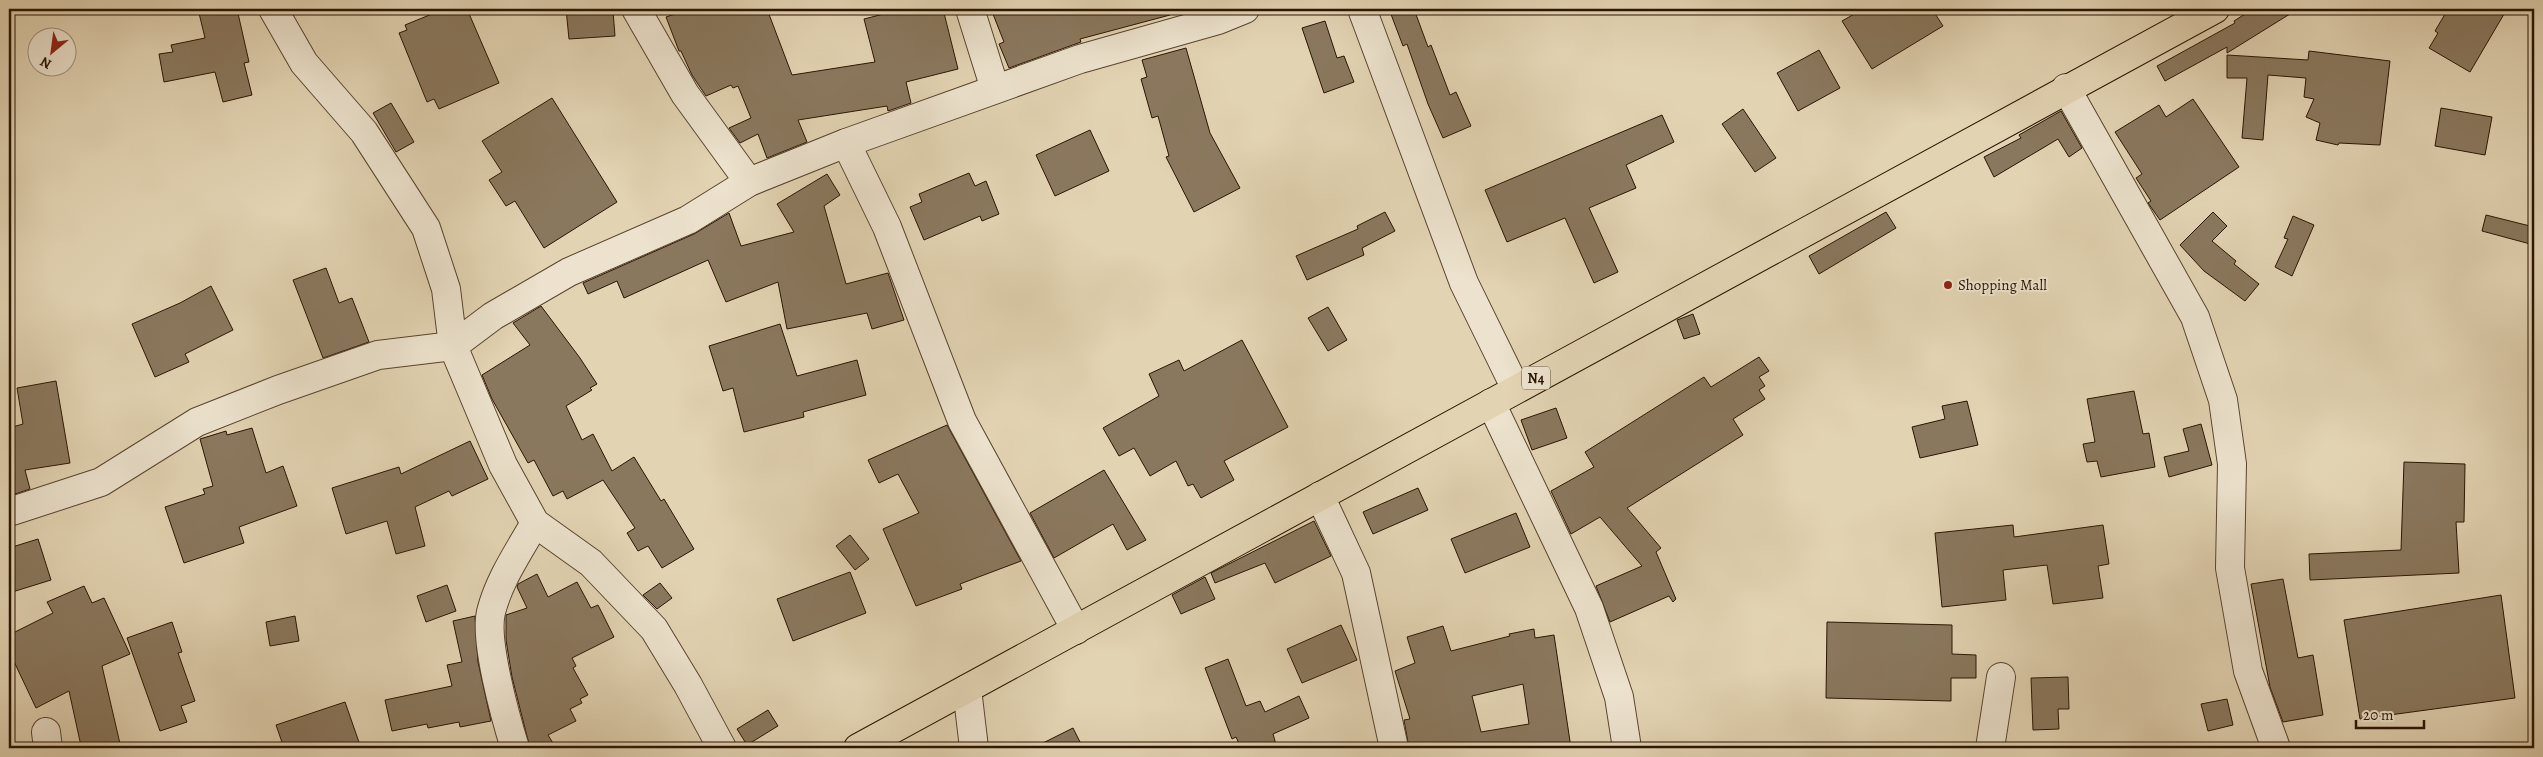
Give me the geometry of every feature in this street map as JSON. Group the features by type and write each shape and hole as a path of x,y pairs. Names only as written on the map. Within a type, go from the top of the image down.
{"highway":[{"name":"N4","path":"858,748 2066,88 2215,9"}],"street":[{"path":"273,9 304,62 364,132 426,228 446,289 453,346 503,465 536,523 591,563 654,629 688,685 722,748"},
{"path":"636,9 685,94 749,182"},
{"path":"970,9 995,89"},
{"path":"9,512 101,482 197,422 269,394 378,355 453,346 493,316 569,272 688,220 749,182 846,143 1080,59 1218,20 1245,9"},
{"path":"1362,9 1464,283 1516,389"},
{"path":"2066,88 2195,317 2223,400 2232,464 2230,568 2248,670 2276,748"},
{"path":"846,143 886,227 962,421 1076,630"},
{"path":"1491,403 1589,608 1619,697 1626,748"},
{"path":"1320,496 1356,573 1394,748"},
{"path":"515,748 490,643 490,614 500,587 536,523"},
{"path":"1990,748 2001,677"},
{"path":"967,689 974,748"}],"building":[{"path":"198,9 237,9 249,62 244,63 252,95 223,102 215,72 164,82 159,54 173,52 171,45 205,38"},
{"path":"444,9 467,9 499,83 439,109 434,99 427,102 399,33 407,30 405,25"},
{"path":"566,9 603,9 604,12 613,11 615,36 569,39"},
{"path":"690,9 767,9 792,75 875,62 864,19 903,9 943,9 958,69 906,82 911,103 888,111 887,106 798,120 807,142 767,158 758,134 740,143 729,128 751,118 738,86 733,88 731,85 706,96 692,75 681,51 679,51 666,17"},
{"path":"991,9 1170,9 1170,15 1080,39 1081,42 1009,68 999,44 1004,42"},
{"path":"1389,9 1414,9 1428,47 1431,45 1450,95 1456,92 1471,126 1443,138 1428,104 1407,44 1403,46"},
{"path":"1863,9 1932,9 1943,26 1872,69 1842,21"},
{"path":"2253,9 2298,9 2227,53 2227,47 2165,81 2157,66 2235,23 2234,21"},
{"path":"2448,9 2507,9 2470,72 2429,48 2438,33 2435,31"},
{"path":"1325,21 1337,58 1344,56 1354,82 1324,93 1302,28"},
{"path":"1186,48 1210,133 1240,188 1194,212 1166,157 1169,156 1158,116 1152,118 1141,79 1147,77 1142,60"},
{"path":"1819,50 1840,88 1798,111 1777,73"},
{"path":"2309,51 2390,61 2380,145 2339,143 2338,145 2316,140 2320,123 2306,117 2314,99 2304,97 2306,78 2268,75 2263,140 2242,138 2247,78 2227,78 2227,55 2308,60"},
{"path":"552,98 617,202 544,248 515,201 506,206 489,180 502,172 482,141"},
{"path":"2193,99 2239,167 2160,220 2148,203 2151,201 2136,178 2142,174 2115,132 2159,105 2166,117"},
{"path":"391,103 414,142 396,152 373,113"},
{"path":"2441,108 2492,117 2485,155 2435,146"},
{"path":"1743,109 1776,158 1755,172 1722,124"},
{"path":"2061,111 2082,148 2069,157 2058,139 1994,177 1984,157 2021,138 2019,135"},
{"path":"1662,115 1674,142 1626,165 1636,188 1589,208 1618,272 1594,283 1565,218 1507,242 1485,190"},
{"path":"1090,130 1109,171 1055,196 1036,155"},
{"path":"969,173 975,186 986,181 999,214 982,221 980,216 924,240 910,207 922,202 919,194"},
{"path":"827,174 840,195 824,206 846,284 888,273 904,320 872,329 867,313 787,329 778,282 726,302 708,260 624,298 617,281 588,294 583,283 694,234 729,213 741,246 794,232 777,204"},
{"path":"1385,212 1395,231 1362,248 1364,255 1307,280 1296,256 1358,229 1357,226"},
{"path":"1886,212 1896,228 1819,274 1809,256"},
{"path":"2213,212 2227,226 2212,241 2236,261 2234,264 2259,284 2245,301 2204,271 2180,245"},
{"path":"2486,215 2534,227 2534,245 2482,231"},
{"path":"2293,216 2314,225 2292,276 2275,267 2288,239 2284,238"},
{"path":"326,268 339,303 352,298 369,342 323,358 293,280"},
{"path":"211,286 233,330 185,354 189,362 155,377 132,324 180,303"},
{"path":"541,306 597,384 590,388 592,390 566,406 582,440 593,434 612,471 634,457 661,501 664,499 694,549 662,568 648,546 638,551 627,533 635,528 603,480 567,499 563,491 553,496 534,460 528,463 492,399 482,375 530,345 513,323"},
{"path":"1328,307 1347,340 1328,351 1308,318"},
{"path":"1693,314 1700,334 1684,339 1677,320"},
{"path":"780,324 797,376 857,360 866,395 803,412 804,417 744,432 733,388 723,391 709,346"},
{"path":"1242,340 1288,427 1224,461 1234,480 1201,498 1193,484 1188,486 1176,461 1150,476 1134,448 1119,456 1103,428 1159,396 1149,374 1179,360 1184,371"},
{"path":"1759,357 1769,371 1759,377 1765,386 1759,390 1765,399 1733,419 1743,435 1627,508 1661,548 1656,552 1676,599 1673,602 1669,596 1610,622 1596,586 1642,566 1600,517 1571,534 1551,491 1594,467 1585,452 1704,377 1711,387"},
{"path":"56,381 70,463 25,470 30,489 9,496 9,428 23,424 17,388"},
{"path":"2134,391 2143,434 2149,433 2155,467 2101,477 2097,461 2087,462 2083,444 2095,442 2087,399"},
{"path":"1967,401 1978,445 1920,458 1912,427 1945,419 1942,406"},
{"path":"1556,408 1567,438 1532,450 1521,420"},
{"path":"2201,424 2212,465 2169,477 2164,457 2189,451 2183,429"},
{"path":"947,425 1021,561 960,584 962,589 916,606 883,529 919,513 898,474 879,483 868,460"},
{"path":"252,428 266,473 283,466 297,506 239,527 244,543 184,563 165,507 205,494 203,489 213,486 200,439 226,431 227,435"},
{"path":"470,441 488,479 452,496 449,491 415,507 425,546 396,554 387,521 346,534 332,488 399,467 401,474"},
{"path":"2404,462 2465,464 2464,522 2456,522 2459,573 2310,580 2309,554 2401,550"},
{"path":"1104,470 1146,540 1127,550 1113,524 1054,558 1030,513"},
{"path":"1418,488 1428,510 1373,534 1363,512"},
{"path":"1516,513 1530,547 1465,573 1451,539"},
{"path":"1314,521 1331,556 1275,583 1265,563 1215,583 1211,573"},
{"path":"2013,525 2014,537 2103,525 2109,564 2098,566 2103,598 2053,604 2047,565 2003,570 2006,600 1942,607 1935,533"},
{"path":"850,535 869,559 855,570 836,546"},
{"path":"38,539 51,580 9,593 9,548"},
{"path":"850,572 866,613 793,641 777,599"},
{"path":"537,574 548,597 577,582 591,608 598,605 614,637 572,658 576,666 573,668 588,695 580,699 582,703 570,709 576,721 548,735 556,748 530,748 512,677 506,640 506,615 527,608 517,587 518,584"},
{"path":"1205,577 1215,599 1181,614 1172,595"},
{"path":"2283,579 2298,658 2313,655 2323,715 2283,722 2270,687 2251,584"},
{"path":"660,583 672,598 657,609 643,595"},
{"path":"447,585 456,611 426,622 417,596"},
{"path":"84,586 92,603 104,598 130,654 102,666 121,748 87,748 86,745 81,746 69,691 36,708 9,651 9,635 53,613 47,602"},
{"path":"2501,595 2515,698 2360,719 2344,620"},
{"path":"295,616 299,641 270,646 266,622"},
{"path":"475,616 478,662 491,721 460,727 459,722 428,728 427,724 392,731 385,700 452,686 447,665 462,662 453,621"},
{"path":"172,622 182,652 178,653 195,701 181,706 187,722 160,731 127,638"},
{"path":"1827,622 1952,625 1952,654 1976,655 1976,678 1951,678 1951,701 1826,698"},
{"path":"1341,625 1357,660 1302,683 1287,649"},
{"path":"1443,626 1451,651 1510,636 1509,634 1534,629 1535,638 1554,635 1571,748 1409,748 1404,720 1410,719 1395,671 1415,663 1407,637","holes":["1523,684 1529,724 1481,732 1472,696"]},
{"path":"1228,659 1246,706 1260,701 1265,712 1299,696 1309,718 1273,734 1277,748 1241,748 1236,737 1232,739 1205,668"},
{"path":"2068,677 2069,709 2058,709 2059,729 2033,730 2031,678"},
{"path":"2227,699 2233,725 2208,731 2201,704"},
{"path":"345,702 361,748 284,748 276,725"},
{"path":"768,710 778,726 747,745 737,729"},
{"path":"1073,728 1083,748 1033,748"}],"place":[{"name":"Shopping Mall","path":"1948,285"}]}
